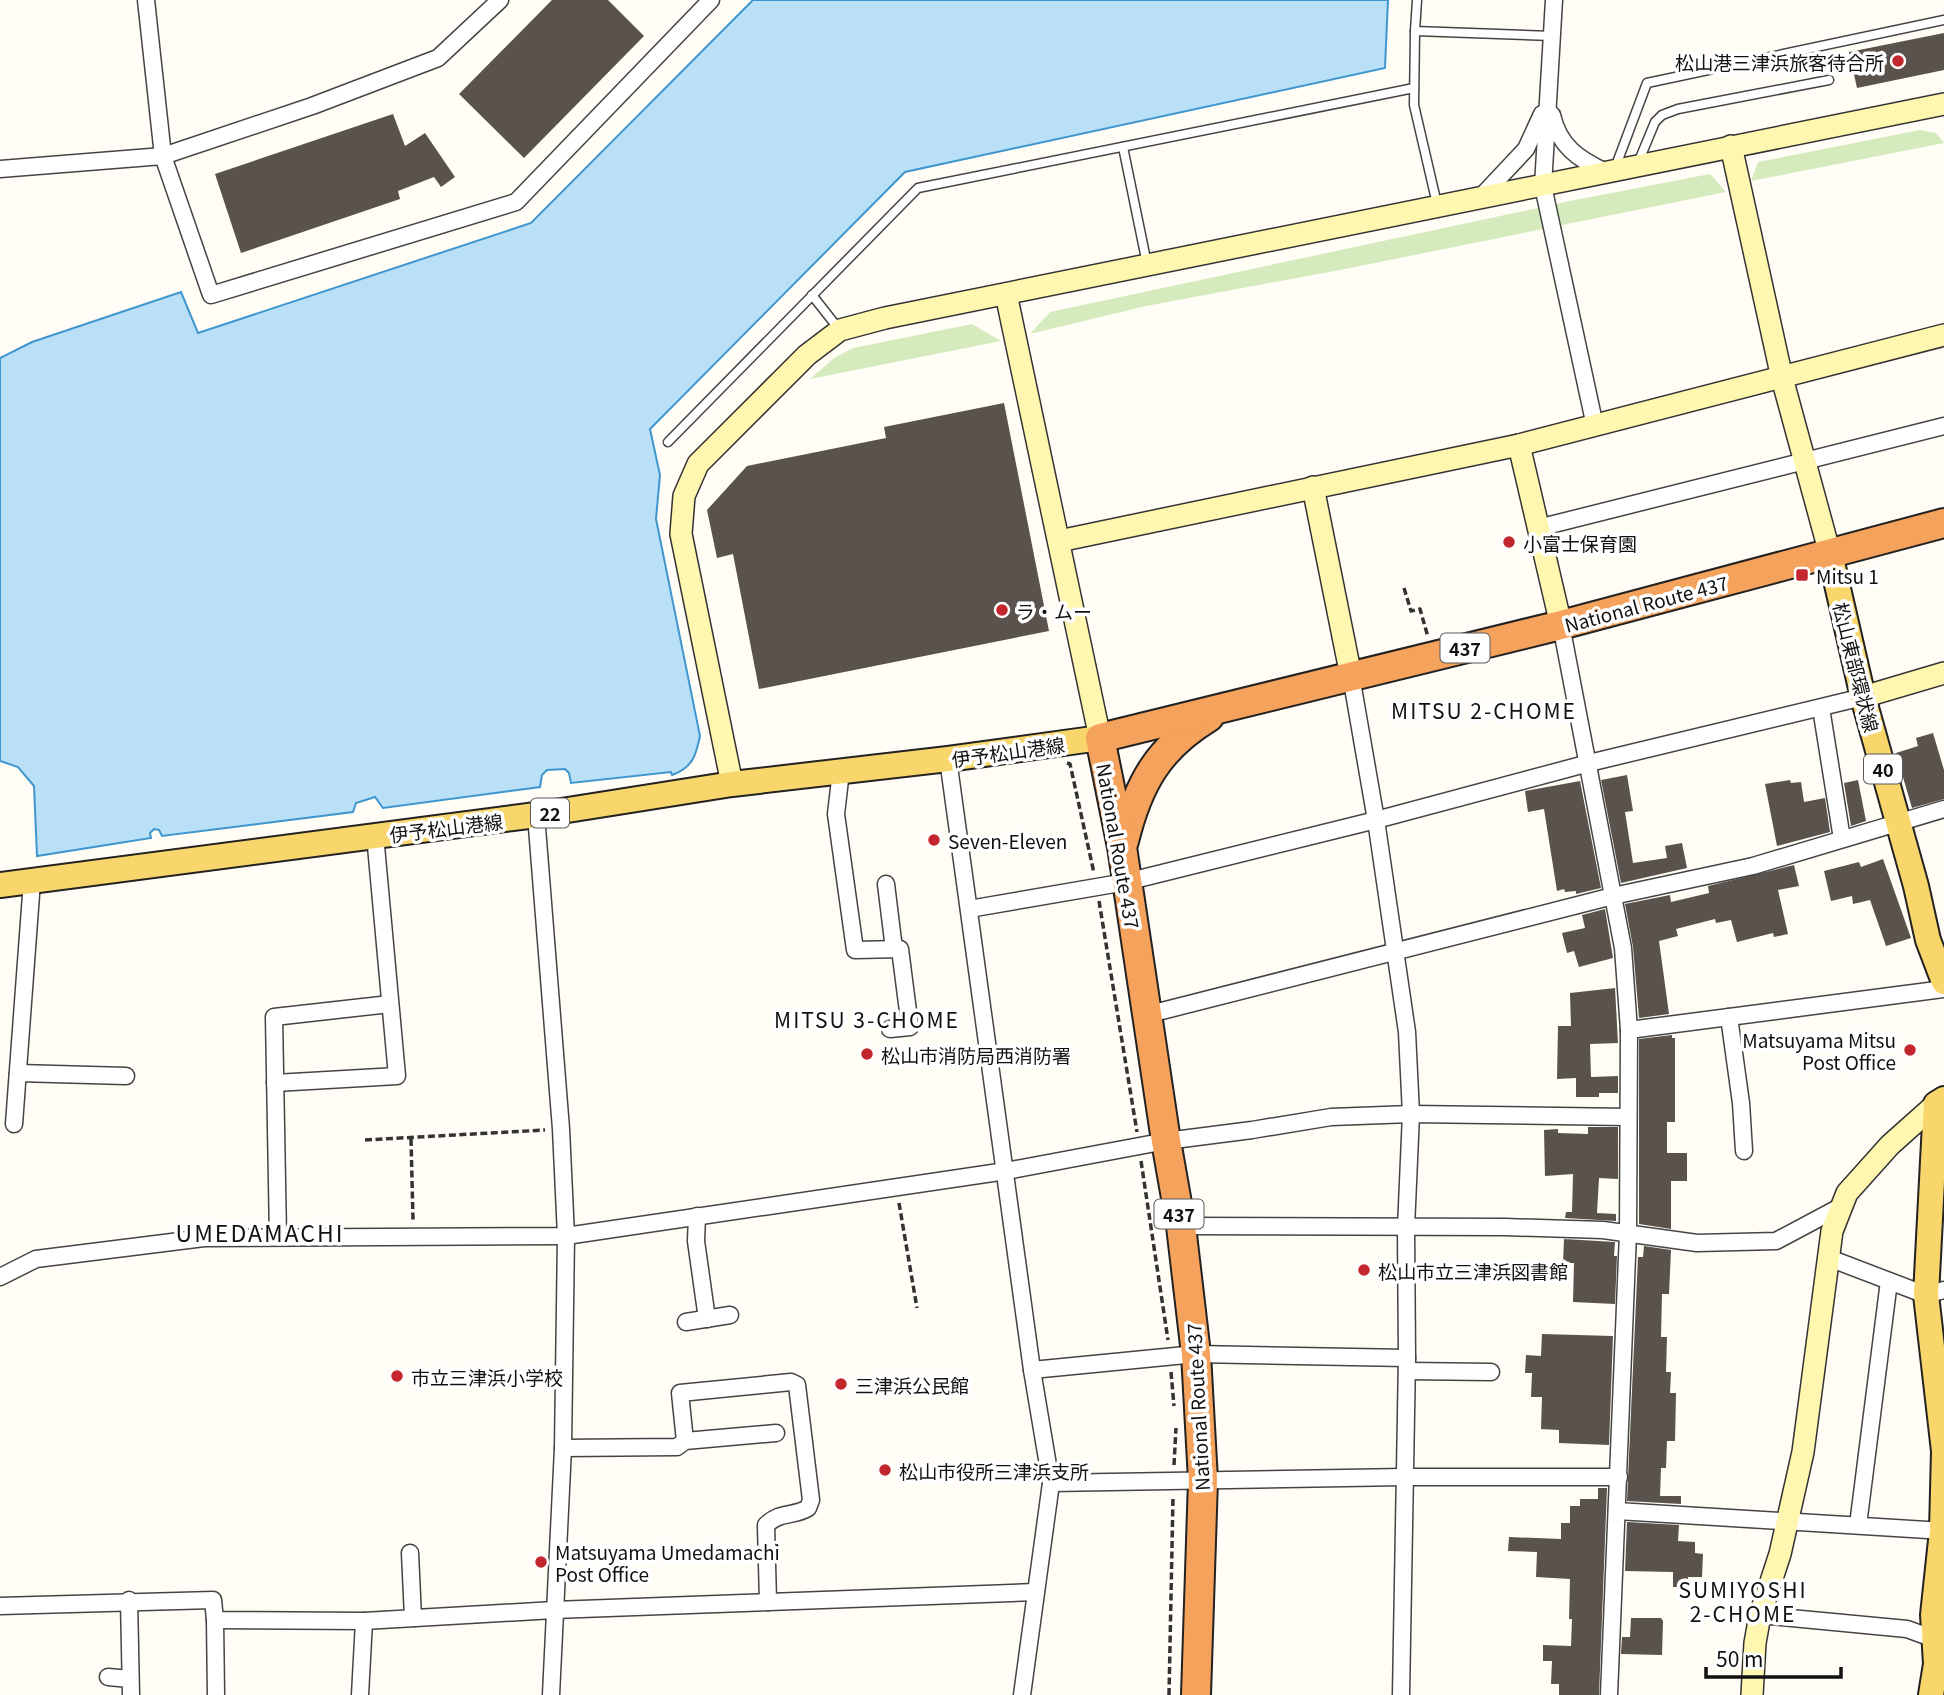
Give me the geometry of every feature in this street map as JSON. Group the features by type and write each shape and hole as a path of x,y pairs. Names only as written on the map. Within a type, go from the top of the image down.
{"highway":[{"name":"National Route 437","path":"1196,1695 1203,1480 1178,1355 1181,1226 1146,1015 1122,846 1100,738 1561,625 1944,523"},
{"path":"1122,846 1133,805 1153,767 1185,732 1223,708"}],"main road":[{"name":"松山東部環状線","path":"1830,554 1863,697 1916,886 1928,940 1944,982"},
{"name":"伊予松山港線","path":"0,885 536,815 732,784 1100,738"},
{"path":"1931,1695 1939,1640 1933,1615 1943,1531 1944,1451 1935,1293 1940,1102"}],"street":[{"path":"146,0 163,156 211,296 516,202 711,0"},
{"path":"0,169 163,156 312,106 438,58 500,0"},
{"path":"1554,0 1543,186 1595,426"},
{"path":"1548,99 1560,139 1581,160 1610,172"},
{"path":"1480,198 1526,149 1548,99"},
{"path":"732,784 681,534 684,496 698,464 807,355 840,330 885,318 1944,104"},
{"path":"1731,146 1782,378 1830,554"},
{"path":"1006,294 1100,738"},
{"path":"1059,541 1519,445 1944,335"},
{"path":"1538,528 1944,426"},
{"path":"1519,445 1561,625 1589,763 1623,948 1629,1030 1628,1233 1609,1695"},
{"path":"1313,487 1351,676 1408,1032 1411,1114 1406,1228 1407,1364 1401,1695"},
{"path":"969,909 1126,881 1376,820 1589,763 1821,708 1944,673"},
{"path":"1821,708 1842,839"},
{"path":"948,759 1032,1370 1051,1483 1022,1695"},
{"path":"841,771 836,814 855,950 900,949 910,1027 890,1029"},
{"path":"1146,1015 1613,896 1753,866 1944,809"},
{"path":"536,815 561,1129 566,1236 563,1448 551,1695"},
{"path":"275,1083 397,1076 375,835"},
{"path":"14,1125 32,881"},
{"path":"886,884 894,949"},
{"path":"1629,1030 1944,989"},
{"path":"278,1237 274,1017 390,1004"},
{"path":"1729,1017 1741,1103 1744,1152"},
{"path":"18,1073 126,1076"},
{"path":"1752,1695 1755,1643 1760,1615 1789,1521 1811,1398 1832,1231 1847,1193 1890,1145 1940,1102"},
{"path":"0,1277 36,1259 204,1238 566,1236 1006,1171 1166,1141 1331,1117 1411,1114 1628,1117"},
{"path":"1181,1226 1505,1227 1628,1233 1697,1243 1776,1241 1840,1207"},
{"path":"697,1216 695,1241 707,1319"},
{"path":"1829,1258 1889,1281 1935,1293"},
{"path":"1858,1525 1889,1281"},
{"path":"686,1322 730,1315"},
{"path":"1032,1370 1178,1355 1407,1364 1491,1372"},
{"path":"685,1441 680,1393 791,1382 797,1385 811,1500 808,1508 774,1517 766,1525 768,1602"},
{"path":"563,1448 677,1447 685,1441 776,1433"},
{"path":"1051,1483 1404,1477 1619,1477"},
{"path":"1617,1511 1943,1531"},
{"path":"410,1553 413,1618"},
{"path":"215,1620 364,1621 554,1610 1035,1592"},
{"path":"0,1606 129,1600 213,1600 216,1695"},
{"path":"108,1678 130,1687 129,1600"},
{"path":"1760,1615 1907,1629 1939,1640"},
{"path":"360,1695 364,1621"}],"lane":[{"path":"1417,0 1414,105 1438,207"},
{"path":"1610,172 1647,83 1944,20"},
{"path":"1415,31 1552,36"},
{"path":"1637,166 1655,122 1662,115 1829,79"},
{"path":"668,442 918,188 1414,88"},
{"path":"1124,147 1147,266"},
{"path":"812,295 840,330"}],"path":[{"path":"1404,589 1411,611 1420,609 1433,656"},
{"path":"1062,761 1070,764 1094,873"},
{"path":"1099,899 1137,1134"},
{"path":"365,1140 561,1129"},
{"path":"411,1139 414,1236"},
{"path":"1142,1161 1165,1312 1178,1355 1175,1411"},
{"path":"895,1186 917,1308"},
{"path":"1174,1477 1176,1424"},
{"path":"1169,1695 1174,1491"}],"green space":[{"path":"1920,130 1936,133 1944,143 1751,181 1758,162"},
{"path":"1710,174 1726,192 1146,306 1030,334 1050,312 1575,200"},
{"path":"972,324 1001,341 810,379 834,358 853,348"}],"water":[{"path":"753,0 1388,0 1385,68 905,172 650,429 660,475 656,519 700,736 692,760 679,772 672,775 671,772 571,783 569,773 565,769 547,770 542,775 540,787 383,808 375,797 356,803 353,812 162,836 159,830 154,829 150,833 151,838 37,856 34,786 18,767 0,761 0,358 32,342 181,292 198,333 531,223"}],"building":[{"path":"552,0 608,0 644,36 524,158 459,94"},
{"name":"松山港三津浜旅客待合所","path":"1944,33 1944,70 1857,88 1849,52"},
{"path":"393,114 405,146 425,133 455,177 441,187 434,177 398,191 400,199 241,253 215,174"},
{"path":"1004,403 1049,631 759,689 733,554 717,558 707,510 747,466 886,438 884,427"},
{"path":"1933,733 1944,770 1944,799 1912,808 1896,753 1918,746 1916,738"},
{"path":"1627,775 1633,811 1625,812 1633,863 1667,858 1665,846 1682,843 1687,868 1621,883 1601,780"},
{"path":"1790,780 1791,783 1801,782 1804,802 1825,798 1830,832 1777,846 1765,784"},
{"path":"1858,780 1866,821 1851,826 1844,783"},
{"path":"1580,781 1601,888 1576,894 1576,891 1565,892 1564,889 1557,891 1544,809 1528,812 1525,791"},
{"path":"1883,859 1911,938 1886,946 1870,900 1853,904 1852,896 1831,901 1824,871 1859,862 1861,867"},
{"path":"1794,865 1799,886 1778,890 1788,934 1774,937 1773,933 1737,942 1731,920 1716,923 1715,919 1676,929 1678,936 1659,941 1669,1014 1639,1018 1633,947 1625,904 1670,895 1671,902 1709,893 1708,886"},
{"path":"1605,909 1613,958 1579,967 1574,951 1567,953 1562,933 1585,928 1582,915"},
{"path":"1615,988 1618,1043 1590,1044 1591,1077 1618,1076 1618,1093 1599,1093 1599,1097 1576,1097 1576,1078 1557,1079 1558,1026 1571,1026 1570,993"},
{"path":"1672,1035 1672,1038 1675,1038 1675,1122 1667,1122 1667,1153 1687,1153 1687,1181 1671,1181 1671,1229 1639,1224 1639,1039"},
{"path":"1588,1127 1618,1127 1618,1179 1599,1178 1597,1213 1616,1214 1616,1221 1565,1218 1566,1212 1572,1212 1573,1174 1545,1176 1544,1130 1558,1129 1558,1133 1588,1134"},
{"path":"1564,1239 1615,1242 1615,1304 1573,1302 1574,1263 1563,1263"},
{"path":"1644,1246 1671,1250 1669,1294 1662,1294 1661,1337 1667,1337 1666,1372 1671,1372 1670,1393 1676,1393 1675,1441 1667,1441 1666,1468 1661,1468 1660,1496 1681,1496 1681,1504 1627,1501 1638,1257 1643,1257"},
{"path":"1542,1334 1613,1336 1609,1445 1559,1443 1559,1430 1541,1429 1542,1397 1531,1397 1532,1373 1525,1373 1526,1355 1541,1356"},
{"path":"1598,1488 1607,1488 1599,1695 1559,1695 1559,1684 1551,1684 1552,1661 1543,1661 1543,1645 1571,1646 1570,1579 1536,1577 1537,1552 1508,1551 1509,1537 1561,1539 1561,1523 1570,1523 1570,1506 1580,1506 1580,1499 1598,1499"},
{"path":"1627,1522 1679,1525 1678,1541 1695,1542 1695,1553 1703,1554 1702,1577 1688,1577 1688,1587 1673,1587 1673,1572 1625,1571"},
{"path":"1631,1618 1661,1618 1662,1655 1621,1654 1622,1637 1630,1637"}],"place":[{"name":"松山港三津浜旅客待合所","path":"1898,61"},
{"name":"小富士保育園","path":"1509,542"},
{"name":"Mitsu 1","path":"1802,575"},
{"name":"ラ・ムー","path":"1002,610"},
{"name":"Seven-Eleven","path":"934,840"},
{"name":"Matsuyama Mitsu Post Office","path":"1910,1050"},
{"name":"松山市消防局西消防署","path":"867,1054"},
{"name":"松山市立三津浜図書館","path":"1364,1270"},
{"name":"市立三津浜小学校","path":"397,1376"},
{"name":"三津浜公民館","path":"841,1384"},
{"name":"松山市役所三津浜支所","path":"885,1470"},
{"name":"Matsuyama Umedamachi Post Office","path":"541,1562"}],"district":[{"name":"MITSU 2-CHOME","path":"1484,710"},
{"name":"MITSU 3-CHOME","path":"867,1019"},
{"name":"UMEDAMACHI","path":"260,1232"},
{"name":"SUMIYOSHI 2-CHOME","path":"1743,1601"}]}
